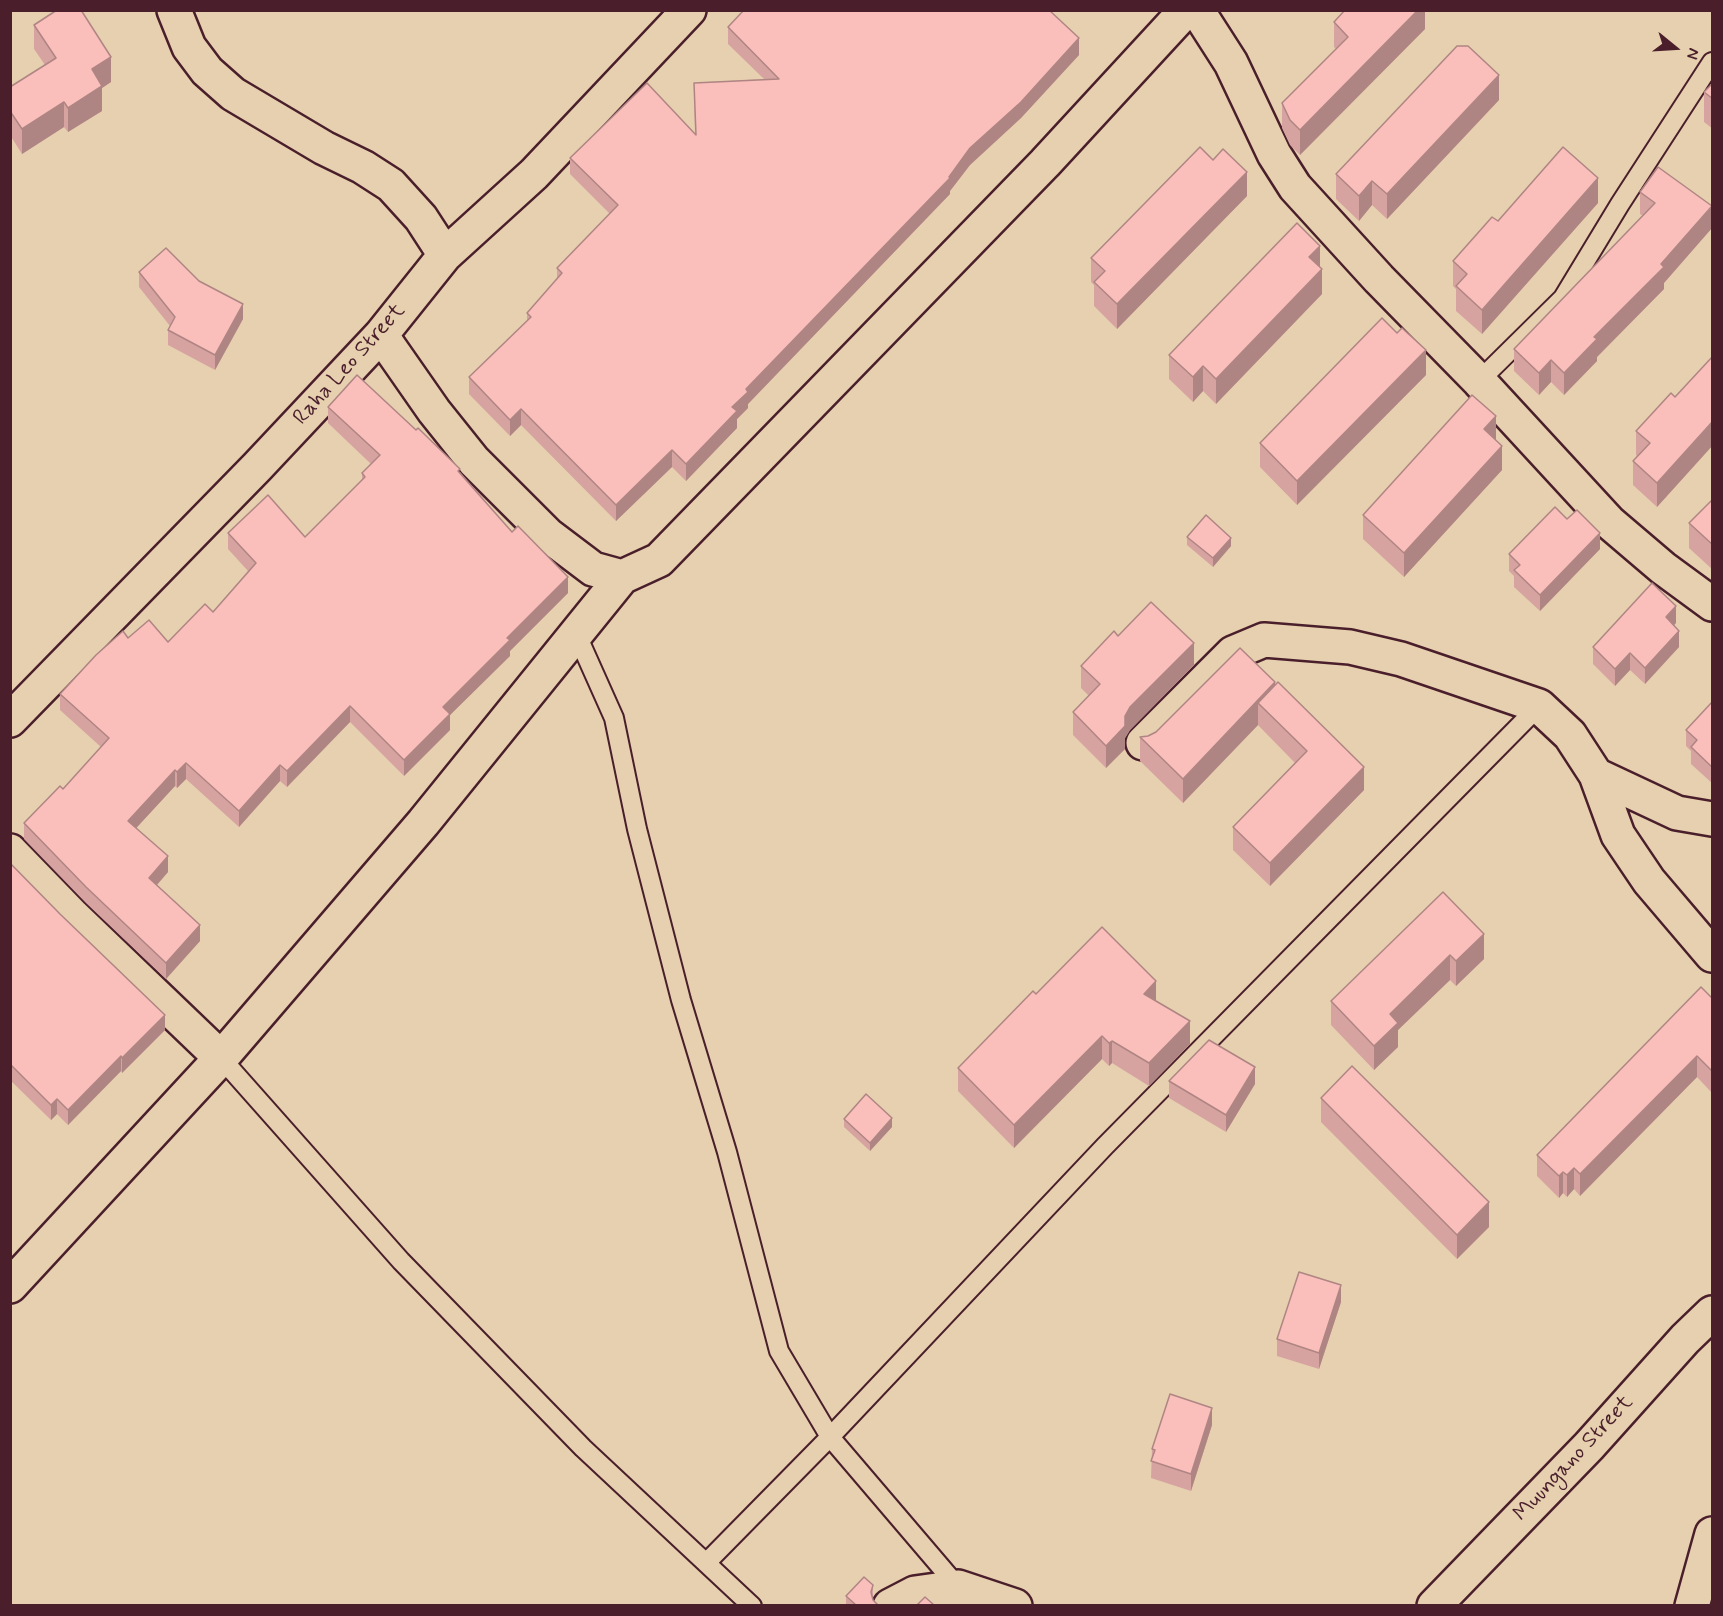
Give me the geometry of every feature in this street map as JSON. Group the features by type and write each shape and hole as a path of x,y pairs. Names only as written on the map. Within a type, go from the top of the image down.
{"street":[{"path":"174,10 189,47 207,71 233,94 391,185 421,218 445,255"},
{"name":"Raha Leo Street","path":"10,720 257,468 381,335 445,255 534,174 689,10"},
{"path":"10,1286 221,1058 423,823 622,577 659,560 1045,163 1186,10"},
{"path":"1197,10 1231,63 1274,154 1295,187 1609,522 1663,568 1713,604"},
{"path":"381,335 434,411 474,461 548,535 593,569 622,577"},
{"path":"1143,743 1233,653 1264,640 1350,647 1401,658 1539,706 1570,735 1596,775 1618,835 1649,881 1713,955"},
{"path":"1596,775 1677,813 1713,819"},
{"path":"10,851 73,916 221,1058"},
{"name":"Muungano Street","path":"1434,1605 1589,1446 1684,1340 1713,1313"},
{"path":"1692,1605 1713,1534"},
{"path":"890,1605 915,1593 958,1587 1015,1605"}],"lane":[{"path":"1479,381 1563,298 1620,204 1713,62"},
{"path":"576,633 614,718 637,829 678,989 726,1152 779,1351 830,1437 958,1587"},
{"path":"706,1563 830,1437 1105,1146 1539,706"},
{"path":"221,1058 401,1261 584,1448 752,1605"}],"building":[{"path":"57,10 81,10 111,57 92,69 102,86 68,108 64,102 22,129 10,111 10,87 56,58 34,25"},
{"path":"744,10 1049,10 1079,38 1021,102 970,148 950,178 746,389 748,392 732,407 737,411 686,464 672,450 616,505 521,409 510,420 469,377 531,317 527,313 562,273 557,268 618,205 570,158 647,83 696,135 694,83 779,79 728,27"},
{"path":"1345,10 1418,10 1300,130 1290,120 1282,103 1348,37 1334,22"},
{"path":"1457,46 1468,46 1499,75 1387,194 1372,181 1359,196 1336,174"},
{"path":"1713,83 1713,99 1704,92"},
{"path":"1200,147 1213,160 1223,149 1247,172 1117,304 1094,282 1105,271 1091,258"},
{"path":"1563,147 1598,178 1482,310 1456,286 1467,274 1453,261 1492,217 1498,221"},
{"path":"1658,167 1712,206 1661,264 1664,267 1594,337 1597,339 1564,373 1551,360 1539,373 1514,349 1655,203 1640,192"},
{"path":"1297,223 1320,246 1309,257 1322,269 1216,379 1203,366 1193,377 1169,355"},
{"path":"166,248 199,281 243,304 215,355 168,330 175,317 139,272"},
{"path":"1382,318 1397,333 1402,328 1426,350 1297,481 1260,443"},
{"path":"1713,356 1713,421 1657,483 1633,461 1650,443 1636,431 1671,393 1675,397"},
{"path":"357,375 416,430 418,428 460,469 458,471 512,532 518,526 568,577 507,638 510,640 443,707 450,714 404,760 350,706 287,771 280,765 239,811 186,763 177,772 175,770 128,821 168,856 149,878 200,925 166,963 86,887 24,823 60,786 63,789 109,738 60,694 96,655 123,631 128,638 149,620 168,642 205,604 213,612 256,563 228,533 268,495 305,537 365,477 362,473 380,455 328,407"},
{"path":"1472,395 1496,416 1484,429 1502,446 1404,553 1363,515"},
{"path":"1713,499 1713,545 1689,523"},
{"path":"1555,507 1567,519 1577,510 1600,533 1540,595 1514,570 1520,565 1509,554"},
{"path":"1206,515 1231,538 1213,558 1187,537"},
{"path":"1652,583 1676,606 1666,617 1679,631 1645,668 1630,653 1615,669 1593,647"},
{"path":"1151,602 1194,643 1130,707 1125,716 1125,726 1106,746 1073,712 1100,684 1081,666 1114,631 1118,636"},
{"path":"1240,648 1275,682 1183,779 1140,737 1156,732"},
{"path":"1278,682 1364,767 1270,863 1233,827 1307,751 1258,703"},
{"path":"1713,701 1713,768 1691,747 1697,740 1686,730"},
{"path":"10,863 165,1015 68,1110 57,1099 51,1105 10,1064"},
{"path":"1443,892 1484,934 1456,961 1450,955 1390,1014 1398,1023 1374,1046 1331,1001"},
{"path":"1102,927 1156,981 1144,994 1190,1021 1149,1063 1112,1041 1109,1043 1102,1036 1014,1125 958,1068 1033,991 1036,994"},
{"path":"1701,987 1713,999 1713,1072 1697,1056 1580,1174 1574,1168 1567,1175 1563,1172 1559,1176 1537,1155"},
{"path":"1209,1040 1255,1067 1226,1115 1169,1081"},
{"path":"1352,1066 1489,1202 1457,1235 1321,1098"},
{"path":"866,1094 892,1118 870,1143 844,1119"},
{"path":"1299,1272 1341,1285 1319,1353 1277,1339"},
{"path":"1170,1394 1212,1408 1191,1474 1151,1461 1155,1450 1152,1449"},
{"path":"864,1577 873,1585 871,1592 873,1600 878,1605 856,1605 846,1596"},
{"path":"925,1597 934,1605 917,1605"}]}
